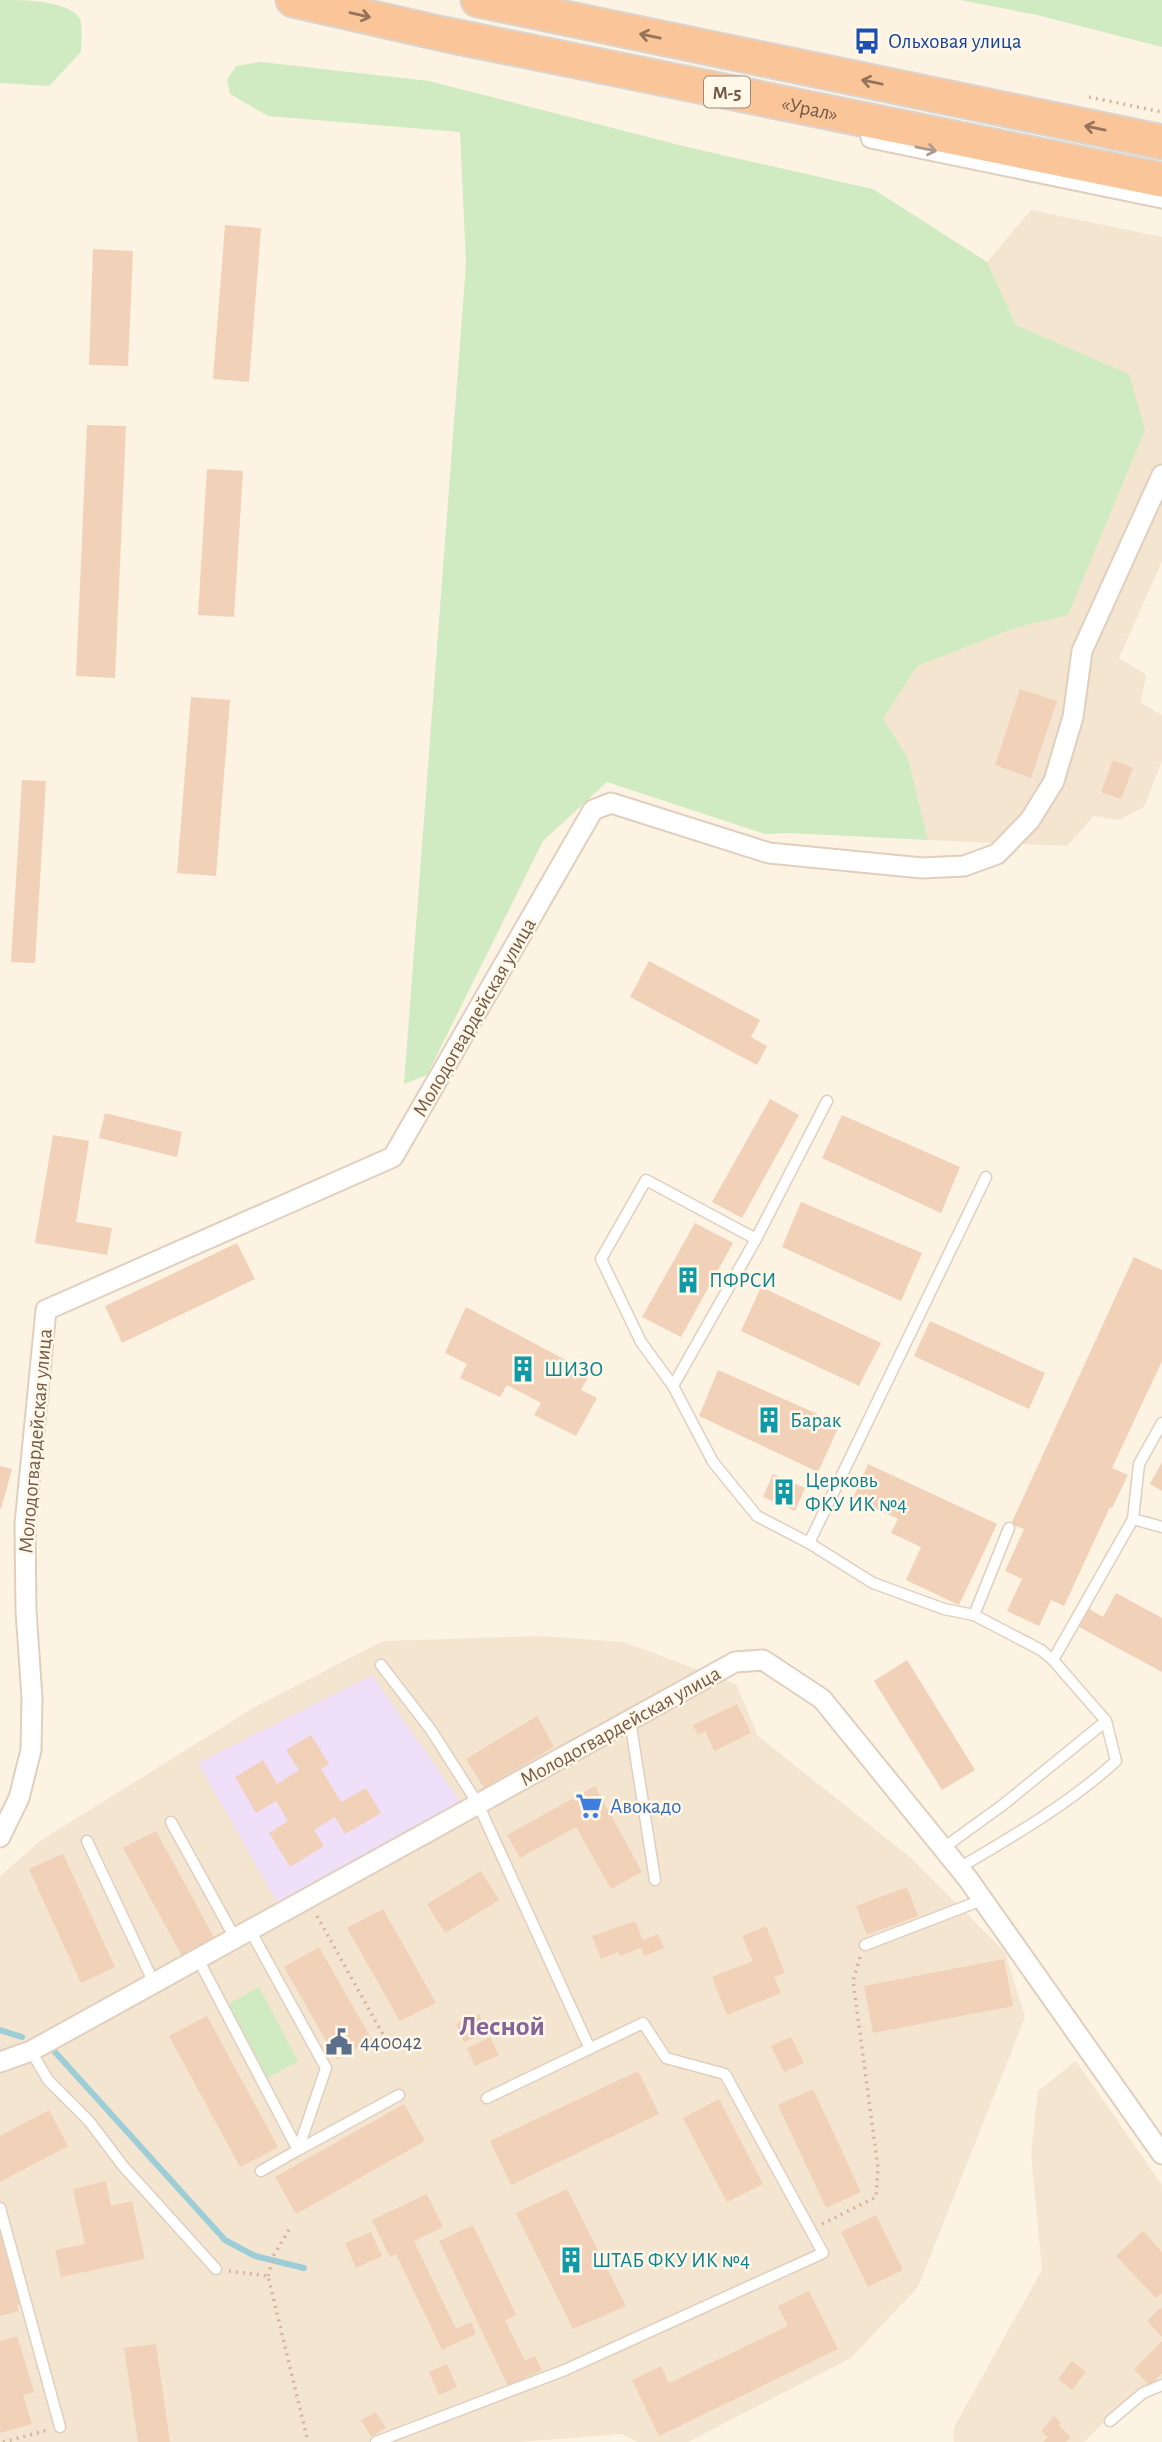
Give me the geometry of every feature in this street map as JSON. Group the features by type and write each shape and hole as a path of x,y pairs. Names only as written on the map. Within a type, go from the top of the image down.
{"highway":[{"name":"«Урал»","path":"293,0 599,66 1162,180"},
{"name":"«Урал»","path":"478,0 1162,142"}],"street":[{"path":"599,66 825,128 1162,198"},
{"name":"Молодогвардейская улица","path":"0,1837 19,1798 31,1750 32,1698 26,1611 25,1524 47,1310 393,1157 593,810 611,803 769,853 922,867 964,866 997,854 1030,820 1054,781 1073,717 1082,651 1162,475"},
{"name":"Молодогвардейская улица","path":"0,2062 31,2051 735,1662 763,1660 822,1699 959,1868 1162,2154"}],"lane":[{"path":"673,1386 756,1239 827,1101"},
{"path":"809,1543 986,1177"},
{"path":"756,1239 646,1181 601,1259 641,1342 673,1386 713,1462 757,1516 809,1543 873,1583 944,1609 974,1615 1041,1650 1106,1721 1116,1761 1096,1780 1025,1829 959,1868"},
{"path":"1053,1660 1133,1519 1139,1464 1162,1423"},
{"path":"1133,1519 1162,1527"},
{"path":"974,1615 1009,1528"},
{"path":"381,1665 431,1730 478,1804 590,2049"},
{"path":"630,1720 655,1880"},
{"path":"942,1849 1004,1804 1106,1721"},
{"path":"172,1822 326,2067 298,2150"},
{"path":"87,1841 154,1983"},
{"path":"865,1945 982,1900"},
{"path":"198,1959 298,2150"},
{"path":"376,2442 565,2370 823,2253 725,2074 666,2058 643,2023 488,2098"},
{"path":"31,2051 48,2080 89,2121 123,2166 216,2269"},
{"path":"261,2171 399,2095"},
{"path":"0,2208 60,2427"},
{"path":"1110,2421 1143,2393 1162,2385"}],"path":[{"path":"307,1898 386,2040"},
{"path":"810,2230 876,2197 878,2191 878,2168 853,1981 865,1945"},
{"path":"290,2228 274,2255 268,2276 308,2442"},
{"path":"216,2269 268,2276"},
{"path":"3,2442 60,2427"}],"shaded area":[{"path":"1031,210 1162,237 1162,561 1119,658 1146,675 1141,703 1162,715 1162,761 1144,807 1119,820 1094,816 1067,846 928,840 908,758 883,719 916,666 1015,628 1068,615 1129,374 1016,325 987,262"},
{"path":"540,1636 624,1642 736,1684 758,1736 911,1858 1005,1952 1025,2017 918,2287 851,2358 688,2442 638,2442 622,2434 520,2442 0,2442 0,1876 40,1841 253,1708 383,1641"},
{"path":"372,1675 461,1803 278,1904 198,1763"},
{"path":"1076,2061 1162,2185 1162,2378 1130,2396 1084,2442 954,2442 953,2429 1042,2270 1031,2153 1038,2091"}],"green space":[{"path":"0,0 56,5 66,8 80,19 81,52 49,86 0,83"},
{"path":"960,0 1162,0 1162,47 1037,15"},
{"path":"261,62 429,81 691,148 873,189 987,262 1016,325 1129,374 1145,430 1068,615 1015,628 917,666 883,719 908,758 928,840 765,834 607,782 543,841 427,1075 404,1084 466,264 460,132 268,116 230,94 227,80 236,66"},
{"path":"259,1987 298,2061 267,2078 228,2004"}],"building":[{"path":"225,225 261,228 249,382 213,379"},
{"path":"93,249 133,251 128,366 89,365"},
{"path":"87,425 126,426 115,678 76,676"},
{"path":"207,469 243,471 234,617 198,615"},
{"path":"1020,689 1057,701 1031,778 995,765"},
{"path":"191,697 230,700 216,876 177,873"},
{"path":"1113,760 1133,768 1121,799 1101,792"},
{"path":"22,780 46,781 35,963 11,962"},
{"path":"649,961 760,1020 751,1037 767,1046 757,1065 630,997"},
{"name":"ПФРСИ","path":"770,1099 799,1115 742,1218 712,1202"},
{"path":"105,1113 182,1132 177,1157 99,1138"},
{"path":"842,1115 960,1167 941,1213 822,1158"},
{"path":"53,1135 89,1141 76,1222 112,1228 107,1255 35,1243"},
{"path":"801,1202 922,1253 901,1301 782,1247"},
{"name":"ПФРСИ","path":"695,1223 733,1243 681,1337 642,1317"},
{"path":"237,1243 255,1279 122,1343 105,1306"},
{"path":"1134,1257 1162,1270 1162,1361 1112,1468 1128,1475 1112,1508 1110,1507 1064,1606 1051,1600 1039,1626 1007,1611 1022,1579 1005,1571 1024,1529 1011,1524"},
{"name":"Барак","path":"761,1287 881,1343 859,1386 741,1331"},
{"name":"ШИЗО","path":"466,1307 590,1373 581,1390 597,1398 576,1436 534,1415 541,1403 507,1385 500,1397 460,1378 467,1364 445,1353"},
{"path":"930,1321 1045,1373 1029,1409 914,1356"},
{"name":"Барак","path":"718,1370 840,1424 818,1472 699,1416"},
{"path":"1162,1462 1162,1491 1150,1484"},
{"path":"868,1464 997,1524 959,1605 906,1580 921,1547 891,1533 898,1519 853,1498"},
{"path":"0,1466 12,1469 1,1509 0,1509"},
{"name":"Церковь ФКУ ИК №4","path":"773,1474 805,1488 795,1511 763,1497"},
{"path":"1116,1593 1162,1618 1162,1672 1079,1627 1089,1609 1103,1617"},
{"path":"907,1660 975,1770 942,1790 874,1681"},
{"path":"737,1704 751,1733 714,1751 705,1731 698,1735 693,1725"},
{"path":"537,1716 554,1747 484,1788 466,1759"},
{"path":"311,1735 329,1764 321,1769 341,1802 366,1788 381,1813 345,1834 335,1817 314,1830 324,1846 290,1867 269,1833 288,1821 276,1801 256,1813 235,1777 263,1760 277,1784 299,1770 286,1750"},
{"path":"595,1786 642,1872 611,1889 576,1827 520,1858 507,1835"},
{"path":"156,1831 215,1939 182,1956 123,1848"},
{"path":"63,1854 115,1967 81,1983 29,1869"},
{"path":"481,1871 499,1900 445,1933 427,1904"},
{"path":"907,1887 918,1916 867,1935 856,1906"},
{"path":"383,1909 436,2003 400,2021 347,1928"},
{"path":"635,1921 643,1940 658,1934 664,1948 644,1956 641,1948 620,1956 618,1952 601,1959 592,1936"},
{"path":"766,1926 785,1973 774,1977 781,1993 727,2015 712,1977 753,1961 742,1936"},
{"path":"319,1947 372,2040 337,2060 284,1967"},
{"path":"1004,1959 1013,2006 873,2033 864,1986"},
{"path":"479,2014 487,2033 464,2042 456,2024"},
{"path":"207,2016 278,2147 240,2167 169,2036"},
{"path":"490,2037 499,2055 475,2066 467,2048"},
{"path":"791,2037 804,2063 784,2072 771,2046"},
{"path":"638,2071 659,2114 511,2185 490,2141"},
{"path":"813,2089 861,2192 826,2208 778,2105"},
{"path":"719,2099 763,2184 727,2202 683,2118"},
{"path":"404,2104 425,2141 296,2214 275,2177"},
{"path":"49,2110 68,2146 0,2182 0,2136"},
{"path":"106,2181 111,2206 132,2201 145,2259 61,2277 55,2250 85,2244 73,2189"},
{"name":"ШТАБ ФКУ ИК №4","path":"567,2189 626,2306 573,2329 516,2213"},
{"path":"427,2194 443,2227 414,2241 456,2329 471,2322 476,2334 442,2350 396,2254 390,2257 372,2220"},
{"path":"876,2215 903,2270 868,2287 841,2232"},
{"path":"473,2225 516,2315 505,2320 525,2361 535,2356 542,2370 508,2386 439,2241"},
{"path":"0,2230 22,2304 17,2305 19,2311 0,2316"},
{"path":"1143,2231 1162,2252 1162,2293 1156,2298 1116,2256"},
{"path":"371,2232 382,2256 356,2268 345,2243"},
{"path":"809,2291 838,2349 659,2436 632,2380 661,2366 669,2383 788,2326 778,2306"},
{"path":"1162,2309 1162,2337 1147,2321"},
{"path":"17,2336 34,2392 23,2395 32,2424 0,2433 0,2341"},
{"path":"1162,2341 1162,2373 1150,2386 1134,2369"},
{"path":"156,2344 170,2442 138,2442 124,2348"},
{"path":"1072,2361 1086,2372 1072,2390 1058,2379"},
{"path":"447,2364 457,2387 439,2395 429,2372"},
{"path":"376,2412 386,2428 371,2437 361,2420"},
{"path":"1054,2416 1061,2423 1059,2426 1071,2437 1066,2442 1043,2442 1048,2437 1041,2431"}],"waterway":[{"path":"0,2030 22,2037"},
{"path":"55,2052 225,2240 255,2256 304,2268"}],"place":[{"name":"Ольховая улица","path":"867,41"},
{"name":"ПФРСИ","path":"688,1280"},
{"name":"ШИЗО","path":"523,1369"},
{"name":"Барак","path":"769,1420"},
{"name":"Церковь ФКУ ИК №4","path":"784,1492"},
{"name":"Авокадо","path":"589,1806"},
{"name":"440042","path":"339,2042"},
{"name":"ШТАБ ФКУ ИК №4","path":"571,2260"}],"district":[{"name":"Лесной","path":"502,2025"}]}
